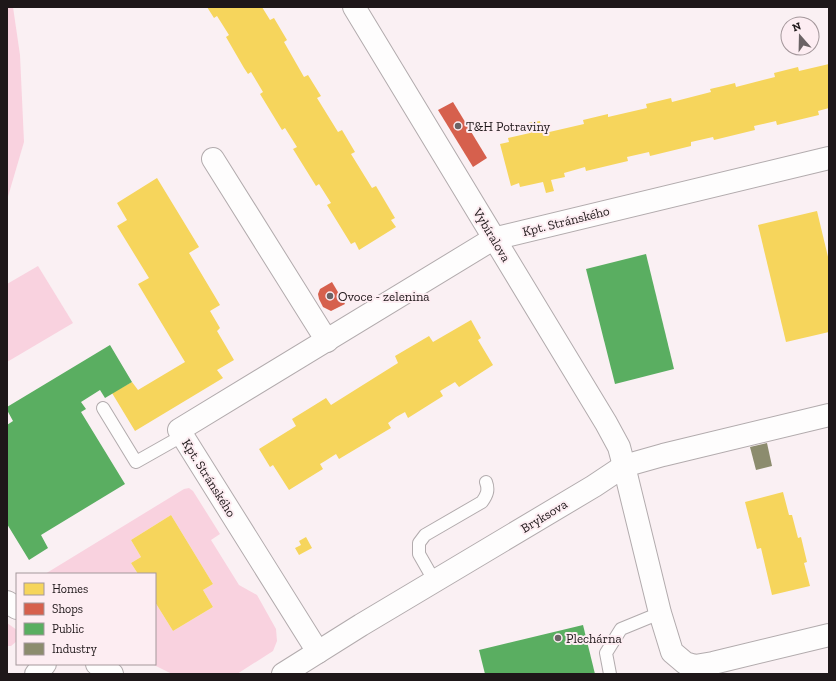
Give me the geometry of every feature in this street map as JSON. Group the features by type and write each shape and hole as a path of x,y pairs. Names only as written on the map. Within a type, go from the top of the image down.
{"street":[{"name":"Vybíralova","path":"354,7 493,239 606,423 618,447 660,613 672,652 685,663 696,666 829,635"},
{"name":"Kpt. Stránského","path":"318,652 179,430 493,239 829,158"},
{"path":"213,159 327,341"},
{"name":"Bryksova","path":"283,674 594,486 624,466 829,414"},
{"path":"7,602 16,607"},
{"path":"36,674 44,665"},
{"path":"98,665 112,674"}],"lane":[{"path":"103,408 136,462 182,436"},
{"path":"434,582 419,554 419,543 425,535 482,502 486,496 488,488 486,482"},
{"path":"610,674 606,652 621,629 660,613"}],"shaded area":[{"path":"7,7 13,7 20,55 24,142 7,200"},
{"path":"38,266 73,323 7,362 7,284"},
{"path":"189,488 193,491 220,534 211,540 239,585 257,595 276,629 277,641 273,651 237,674 172,674 154,665 156,665 156,604 173,631 213,607 203,590 213,584 171,515 131,540 141,557 131,563 137,573 47,573 184,489"},
{"path":"7,623 16,629 16,642 11,646 7,646"}],"building: Homes":[{"path":"207,7 262,7 270,20 274,18 287,40 284,42 304,77 308,75 321,96 317,98 338,132 342,130 355,152 351,154 372,188 376,186 395,218 391,220 396,227 359,250 355,242 351,244 327,205 331,203 319,184 316,186 293,149 297,147 285,128 282,130 260,94 263,92 251,72 248,74 244,68 226,37 229,35 217,16 214,18"},
{"path":"829,64 829,108 818,111 819,115 777,125 776,121 754,126 755,130 714,140 713,137 691,142 691,146 650,156 649,152 627,157 628,161 586,171 585,167 564,173 565,177 551,180 554,191 546,193 543,182 520,187 519,183 511,186 500,144 509,142 508,138 530,133 528,123 540,121 542,130 544,129 545,133 584,124 583,120 608,114 608,117 647,108 646,104 671,98 672,102 711,92 710,89 735,83 736,87 775,77 774,73 798,67 799,71"},
{"path":"157,178 199,247 189,253 220,305 210,311 220,328 217,331 234,360 217,370 223,378 135,431 112,393 132,382 138,390 185,362 138,284 149,278 117,226 127,220 117,203"},
{"path":"817,211 829,261 829,332 786,342 758,225"},
{"path":"471,320 481,338 478,340 493,365 459,387 455,382 440,391 443,396 408,418 405,412 396,417 388,423 391,428 339,459 336,454 320,464 323,469 289,490 273,465 270,467 259,449 296,426 292,419 326,398 331,405 398,363 395,356 429,336 433,342"},
{"path":"783,492 789,515 792,515 798,538 801,537 807,562 804,563 810,586 772,595 761,548 757,549 745,502"},
{"path":"171,515 213,584 203,590 213,607 173,631 156,604 156,573 137,573 131,563 141,557 131,540"},
{"path":"306,537 312,548 299,555 295,548 301,545 299,541"}],"building: Shops":[{"name":"T&H Potraviny","path":"453,102 487,158 473,167 438,110"},
{"name":"Ovoce - zelenina","path":"332,282 345,304 331,311 323,307 318,294 320,289"}],"building: Public":[{"path":"646,254 674,369 615,384 586,269"},
{"path":"110,345 132,382 105,398 100,390 81,402 86,409 81,412 125,484 41,535 48,548 29,560 7,524 7,425 13,421 7,407"},
{"name":"Plechárna","path":"583,625 595,674 485,674 479,650"}],"building: Industry":[{"path":"767,443 772,466 756,470 750,447"}],"place":[{"name":"T&H Potraviny","path":"458,126"},
{"name":"Ovoce - zelenina","path":"330,296"},
{"name":"Plechárna","path":"558,638"}]}
